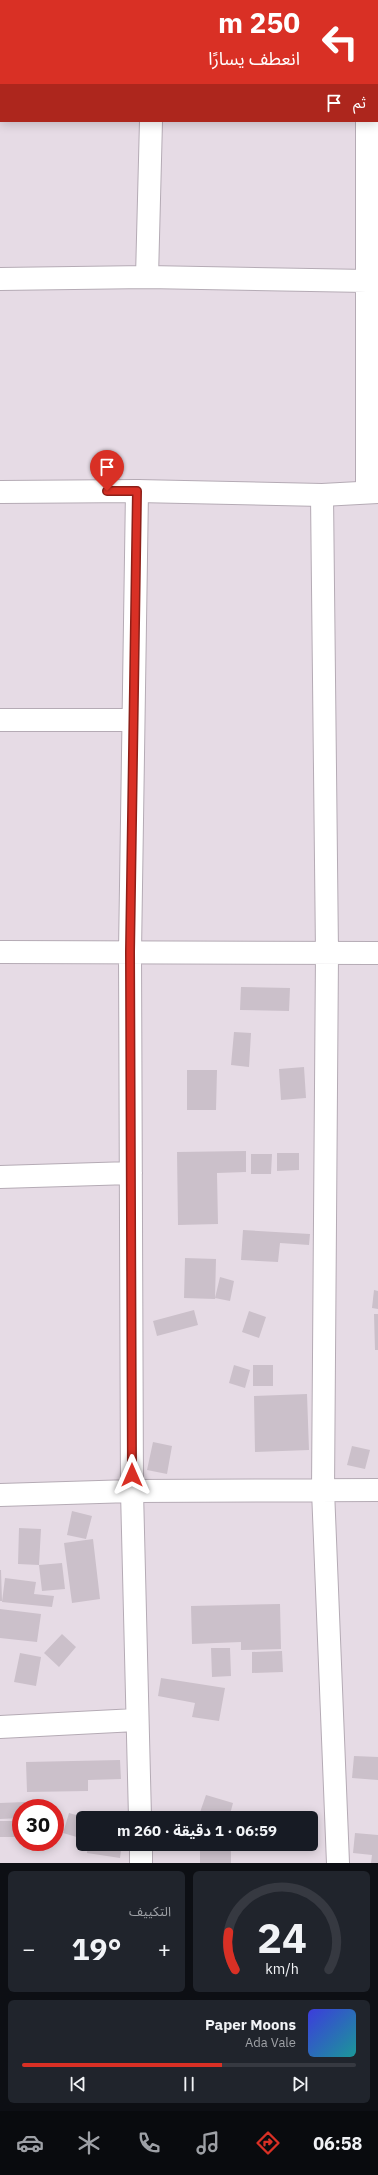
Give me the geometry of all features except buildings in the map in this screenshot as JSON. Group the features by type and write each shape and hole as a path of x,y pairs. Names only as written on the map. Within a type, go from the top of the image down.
{"street":[{"path":"146,277 151,122"},
{"path":"0,492 137,491 322,495 373,492 367,281 367,122"},
{"path":"0,278 146,277 367,281"},
{"path":"137,491 132,720 130,1173 132,1491 136,1720 140,1811"},
{"path":"322,495 327,953 323,1490 338,1863"},
{"path":"0,720 132,720"},
{"path":"0,952 378,954"},
{"path":"0,1177 130,1173"},
{"path":"0,1495 132,1491 378,1490"},
{"path":"0,1727 136,1720"},
{"path":"141,1851 141,1863"}],"route":[{"path":"107,491 137,491 132,720 130,952 132,1475"}]}
